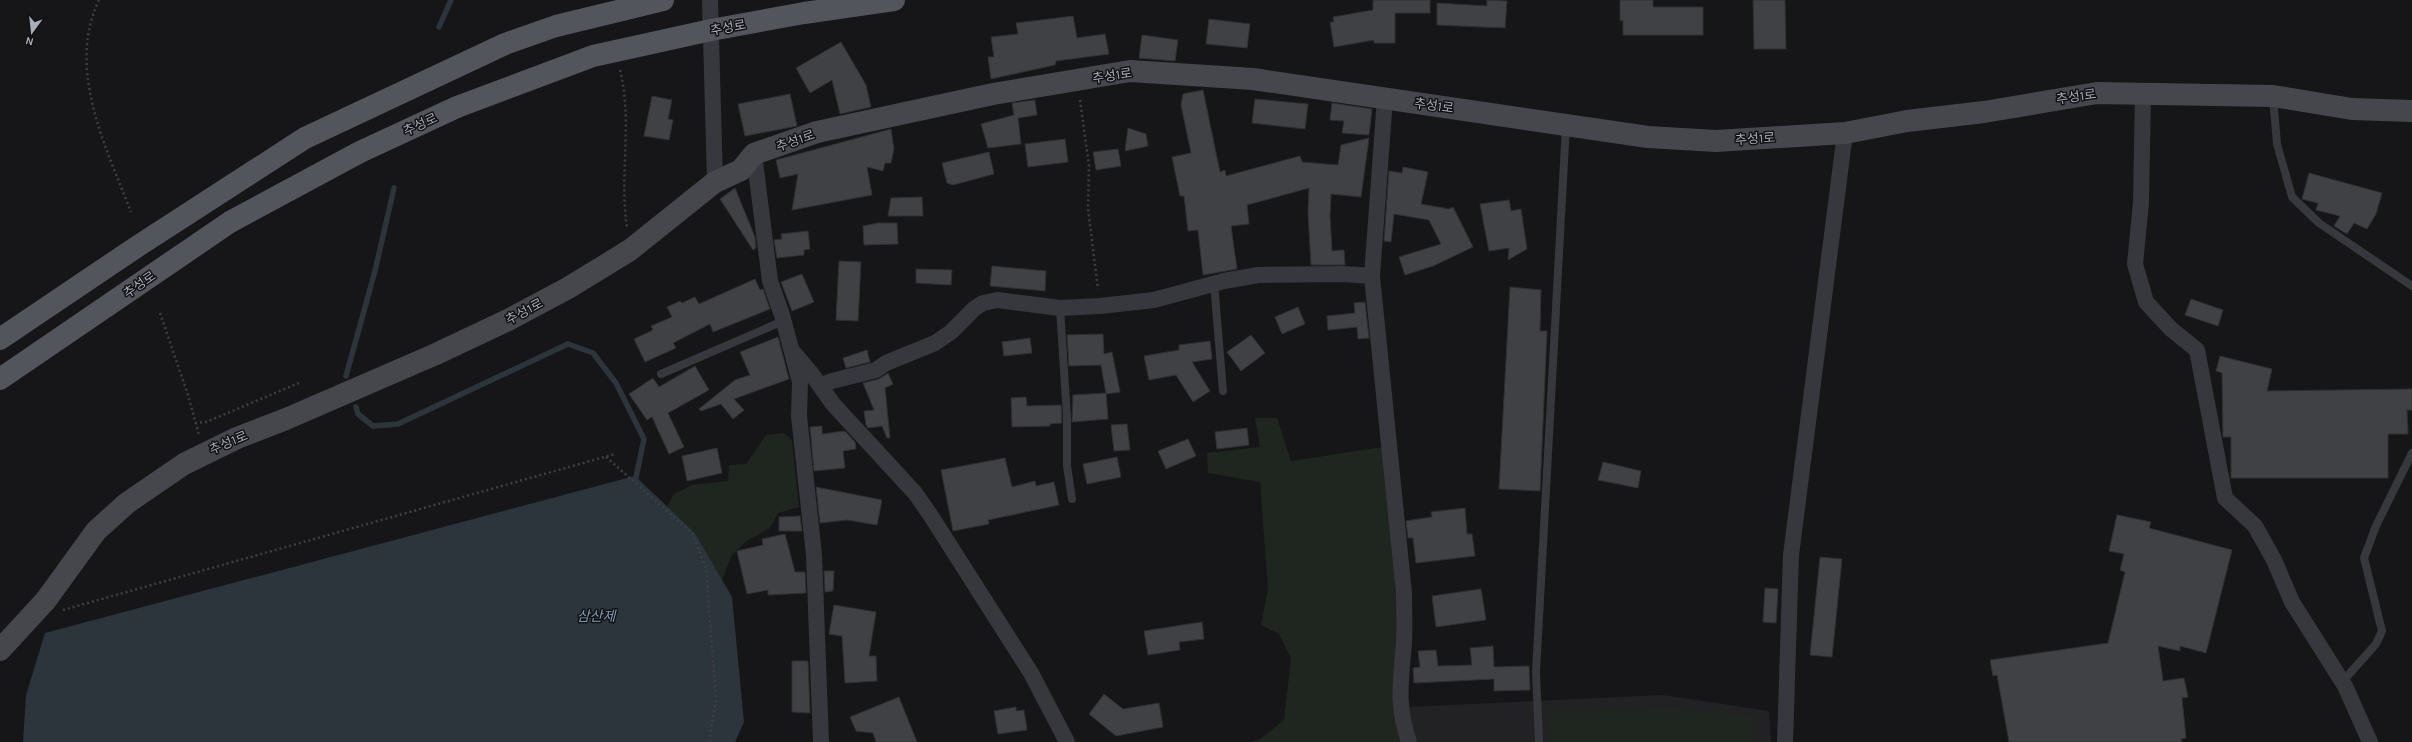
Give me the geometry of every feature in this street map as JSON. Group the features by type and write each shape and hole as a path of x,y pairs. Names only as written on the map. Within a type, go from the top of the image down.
{"main road":[{"path":"0,339 144,242 305,138 505,44 556,26 663,0"},
{"name":"추성로","path":"0,379 230,222 360,152 457,107 593,56 711,30 804,13 894,0"}],"street":[{"path":"710,0 715,182"},
{"name":"추성1로","path":"0,650 46,600 96,532 126,503 204,452 436,354 568,288 630,250 715,182 741,170 754,154 824,131 993,94 1130,71 1253,79 1566,123 1648,137 1716,141 1845,133 1907,121 1984,112 2097,93 2273,96 2352,108 2412,111"},
{"path":"2143,93 2141,203 2135,264 2146,302 2171,328 2197,350 2225,498 2255,526 2274,560 2292,602 2342,682 2370,742"},
{"path":"1385,98 1372,276 1404,593 1404,641 1399,692 1402,720 1410,742"},
{"path":"1785,742 1791,555 1845,133"},
{"path":"754,154 770,281 800,382 799,416 814,555 821,742"},
{"path":"820,386 876,370 886,363 935,343 951,332 975,308 983,303 997,300 1060,308 1100,306 1154,300 1214,283 1258,275 1343,274 1372,276"},
{"path":"791,350 811,372 833,404 915,493 1031,673 1067,742"}],"lane":[{"path":"2273,96 2277,144 2292,197 2319,223 2412,286"},
{"path":"1539,742 1536,672 1566,123"},
{"path":"1214,283 1223,391"},
{"path":"1060,308 1067,417 1067,466 1072,499"},
{"path":"661,374 783,321"},
{"path":"2342,682 2376,644 2382,631 2364,558 2376,526 2412,453"}],"path":[{"path":"98,0 89,28 87,63 90,94 100,130 131,212"},
{"path":"619,68 627,108 624,205 630,250"},
{"path":"1077,81 1089,166 1088,209 1100,306"},
{"path":"160,314 204,452"},
{"path":"195,423 206,422 299,383"},
{"path":"58,611 615,454"},
{"path":"606,457 692,533 706,568 716,699 709,742"}],"shaded area":[{"path":"1255,418 1277,418 1291,461 1383,447 1391,514 1405,742 1250,742 1259,740 1284,720 1291,658 1279,634 1261,625 1268,589 1260,482 1208,473 1207,453 1260,447"},
{"path":"784,433 792,440 799,507 778,513 770,528 748,540 732,555 722,580 695,533 667,507 674,494 692,485 728,481 729,465 746,464 766,435"},
{"path":"1663,695 1769,711 1771,742 1417,742 1406,707"},
{"path":"1673,708 1752,716 1753,742 1550,742 1549,713"}],"water":[{"name":"삼산제","path":"635,476 695,533 732,597 744,722 735,742 23,742 26,695 45,633"}],"building":[{"path":"1373,0 1430,0 1430,13 1395,13 1395,43 1374,43 1374,40 1334,47 1330,22 1334,22 1333,17 1373,10"},
{"path":"1487,0 1507,1 1505,28 1437,25 1437,3 1487,6"},
{"path":"1620,0 1653,0 1653,7 1703,7 1703,35 1623,35 1623,20 1620,21"},
{"path":"1753,0 1785,0 1786,49 1754,49"},
{"path":"1073,16 1077,38 1105,34 1109,54 1056,61 1055,65 991,79 988,57 994,57 991,37 1018,34 1016,23"},
{"path":"1209,19 1250,24 1247,48 1206,44"},
{"path":"1142,35 1178,40 1175,61 1139,58"},
{"path":"841,42 866,85 871,107 840,114 832,80 810,93 796,68"},
{"path":"1203,90 1220,172 1225,170 1226,176 1300,156 1302,162 1338,165 1341,145 1369,138 1361,197 1331,194 1330,216 1332,251 1344,250 1345,265 1311,265 1308,212 1309,188 1247,205 1249,224 1231,226 1237,269 1203,275 1198,230 1188,231 1184,196 1180,196 1172,157 1191,153 1181,105 1183,94"},
{"path":"790,94 797,126 745,136 738,104"},
{"path":"652,96 672,100 668,119 673,120 669,140 644,136"},
{"path":"1255,99 1308,104 1305,129 1252,123"},
{"path":"1035,100 1037,115 1018,118 1021,144 988,148 981,124 1014,115 1012,103"},
{"path":"1332,103 1372,109 1369,135 1342,133 1344,121 1330,120"},
{"path":"1128,128 1146,134 1148,146 1125,151"},
{"path":"891,129 894,149 891,163 885,163 883,171 867,167 872,195 792,210 798,174 780,178 776,160"},
{"path":"1065,139 1068,162 1028,167 1025,144"},
{"path":"1118,149 1121,166 1096,170 1093,152"},
{"path":"989,152 994,174 953,185 947,183 942,163"},
{"path":"1403,167 1428,172 1421,204 1449,209 1453,207 1473,247 1433,266 1405,275 1399,257 1441,244 1429,220 1394,214 1391,242 1384,241 1389,171 1402,173"},
{"path":"2309,173 2382,193 2376,214 2367,229 2354,223 2347,234 2334,226 2340,216 2316,210 2318,203 2302,199"},
{"path":"735,188 755,237 756,248 753,250 720,199"},
{"path":"922,197 923,216 888,216 891,198"},
{"path":"1509,200 1511,211 1521,209 1527,249 1508,260 1509,248 1489,251 1480,204"},
{"path":"878,223 897,223 898,244 864,245 863,226"},
{"path":"808,231 810,249 804,250 804,255 777,258 774,240 782,239 781,234"},
{"path":"839,261 861,262 858,321 836,320"},
{"path":"992,266 1046,271 1045,291 990,286"},
{"path":"916,269 952,270 951,285 916,283"},
{"path":"802,274 814,302 792,311 781,282"},
{"path":"755,279 760,290 763,289 770,309 713,332 710,324 673,343 676,348 645,362 634,339 653,330 651,326 672,317 667,307 680,301 682,303 695,297 699,304"},
{"path":"1510,287 1541,290 1540,331 1547,331 1540,491 1499,489"},
{"path":"2191,299 2223,310 2218,326 2185,315"},
{"path":"1365,302 1369,338 1358,339 1357,327 1328,330 1327,316 1355,313 1354,303"},
{"path":"1298,307 1305,324 1282,334 1275,317"},
{"path":"1103,334 1104,354 1112,352 1120,392 1106,394 1101,365 1069,366 1067,335"},
{"path":"1251,335 1265,353 1241,371 1227,352"},
{"path":"778,337 789,379 734,399 744,410 733,419 721,404 701,411 699,409 735,380 750,375 740,352"},
{"path":"1030,338 1032,353 1004,356 1002,342"},
{"path":"1210,341 1212,359 1192,362 1210,391 1193,402 1176,375 1149,380 1144,356 1179,350 1179,345"},
{"path":"867,350 870,362 846,368 843,358"},
{"path":"2220,356 2272,369 2267,391 2412,389 2412,410 2407,410 2408,434 2388,434 2388,478 2231,478 2231,437 2223,437 2222,373 2216,371"},
{"path":"695,366 709,390 668,413 684,447 669,454 652,417 647,420 629,394 653,378 659,387"},
{"path":"888,373 893,384 885,388 890,438 887,438 882,426 868,428 866,425 864,411 874,410 863,383 879,379"},
{"path":"1106,393 1108,419 1072,422 1073,395"},
{"path":"1026,397 1027,406 1061,405 1062,423 1050,424 1050,426 1012,427 1011,398"},
{"path":"1127,424 1130,450 1114,451 1111,425"},
{"path":"822,426 822,434 845,431 855,442 856,449 843,451 845,468 814,471 810,427"},
{"path":"1247,428 1249,445 1217,449 1215,432"},
{"path":"1188,439 1196,456 1166,469 1158,451"},
{"path":"717,448 722,473 687,481 682,456"},
{"path":"1117,457 1121,477 1087,484 1083,464"},
{"path":"1005,458 1012,487 1035,481 1036,486 1054,482 1059,505 988,520 989,524 953,531 941,470"},
{"path":"1603,462 1641,471 1638,488 1598,480"},
{"path":"816,487 882,500 877,525 847,520 820,523"},
{"path":"1465,508 1467,534 1472,534 1475,556 1416,563 1413,538 1408,538 1406,521 1432,517 1431,512"},
{"path":"2117,515 2151,522 2149,528 2232,550 2206,653 2180,646 2180,651 2158,646 2163,681 2184,678 2188,697 2182,698 2186,738 2181,739 2182,742 2009,742 1997,675 1993,676 1990,660 2108,643 2125,572 2120,570 2124,554 2109,551"},
{"path":"800,516 802,531 779,531 779,517"},
{"path":"785,534 795,572 805,572 806,593 768,595 768,590 747,594 737,551 763,545 762,539"},
{"path":"1820,557 1842,559 1832,657 1810,655"},
{"path":"824,571 834,571 833,591 825,592"},
{"path":"1765,588 1778,589 1776,623 1763,622"},
{"path":"1481,589 1486,620 1436,627 1432,596"},
{"path":"834,605 876,612 869,656 876,656 877,681 845,683 842,636 829,634"},
{"path":"1202,622 1204,639 1179,642 1180,650 1148,655 1144,631"},
{"path":"1493,646 1494,667 1529,666 1530,690 1494,691 1494,679 1414,683 1413,668 1420,667 1418,651 1436,650 1438,666 1472,665 1470,648"},
{"path":"792,661 808,661 810,713 792,712"},
{"path":"1104,694 1123,709 1159,703 1163,727 1116,736 1089,714"},
{"path":"899,697 917,742 876,742 873,733 856,731 850,717"},
{"path":"1016,707 1016,711 1024,710 1027,730 998,734 994,711"}],"waterway":[{"path":"439,27 451,0"},
{"path":"346,376 375,271 394,188"},
{"path":"356,407 358,414 373,426 398,424 568,344 593,353 616,383 644,439 635,482"}]}
